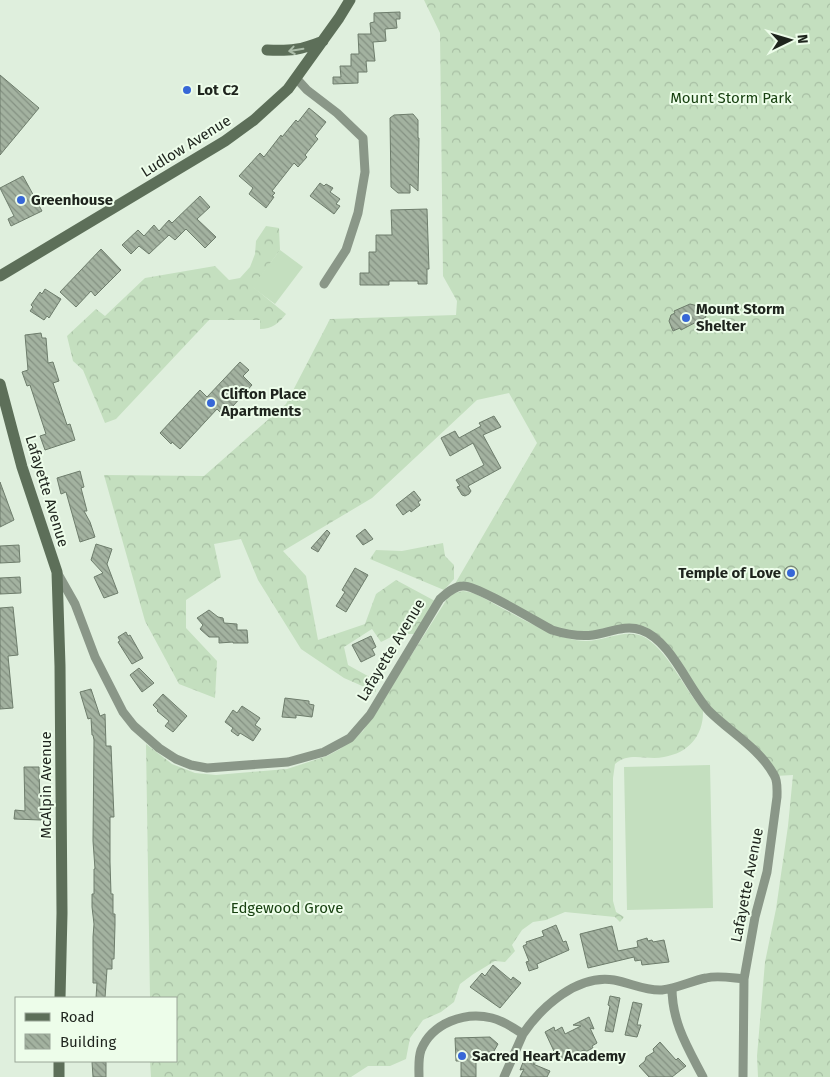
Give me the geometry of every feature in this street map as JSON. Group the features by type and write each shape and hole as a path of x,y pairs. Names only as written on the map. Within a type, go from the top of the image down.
{"street":[{"name":"Ludlow Avenue","path":"1,278 225,141 267,109 288,89 350,0"},
{"path":"267,50 298,50 323,41"},
{"path":"296,78 307,90 337,113 363,138 365,172 358,213 346,250 324,284"},
{"name":"Lafayette Avenue","path":"0,384 22,467 57,572 75,604 95,657 123,712 134,726 159,748 176,759 191,765 207,768 288,762 324,752 350,738 370,715 440,599 452,590 464,586 482,592 552,630 564,634 590,636 630,627 648,632 655,638 669,654 709,711 757,753 775,776 778,797 767,872 755,917 744,979 743,1077"},
{"name":"McAlpin Avenue","path":"57,572 60,666 62,913 60,997"},
{"path":"504,1077 523,1034 533,1019 545,1006 563,994 588,983 598,980 611,980 650,990 672,988 708,977 744,979"},
{"path":"672,988 674,1016 703,1077"},
{"path":"419,1077 418,1060 428,1038 444,1024 456,1019 480,1016 493,1018 523,1034"},
{"path":"59,1062 59,1077"}],"green space":[{"name":"Mount Storm Park","path":"424,0 830,0 830,1077 758,1077 757,1056 765,962 776,909 793,775 775,776 709,711 669,654 639,629 564,634 482,592 452,589 537,443 509,393 477,400 372,498 283,551 306,576 318,640 365,624 376,594 396,580 435,601 415,634 397,634 381,642 372,629 344,647 348,665 375,680 376,692 344,678 301,649 258,580 241,539 214,544 221,577 186,600 186,628 217,661 215,698 179,684 145,621 104,475 204,476 286,404 330,319 456,315 457,301 443,276 440,33"},
{"path":"266,226 279,228 280,250 253,287 286,314 278,323 264,329 260,329 260,320 209,320 116,419 105,423 83,370 73,361 67,336 96,309 105,316 145,278 215,266 229,280 240,278 250,267 255,254 256,241"},
{"path":"280,250 303,267 275,304 252,287"},
{"path":"443,543 445,556 454,565 454,579 444,590 370,559 376,550 402,551"},
{"name":"Edgewood Grove","path":"463,591 472,593 541,629 559,636 584,641 624,634 639,635 646,638 670,662 703,710 703,719 698,735 688,747 673,755 658,758 633,757 621,760 615,764 613,778 613,901 616,912 624,917 620,922 615,917 565,912 546,920 533,922 522,930 512,945 515,951 505,962 495,961 472,975 460,984 454,1002 441,1012 423,1020 410,1038 406,1059 390,1066 368,1066 351,1077 151,1077 150,1062 178,1062 178,997 150,997 146,744 172,764 195,773 216,775 287,769 327,756 340,749 363,731 447,599 454,593"},
{"path":"710,765 713,908 627,910 624,767"}],"building":[{"path":"400,12 400,19 396,19 397,28 385,29 386,41 373,42 375,61 366,61 367,72 358,72 358,83 333,84 333,77 341,77 340,66 351,66 351,54 359,54 358,34 371,34 370,23 374,22 374,13"},
{"path":"0,75 39,108 0,155"},
{"path":"309,108 326,122 315,136 318,139 305,155 307,157 298,167 294,163 272,191 275,193 272,196 274,197 266,208 249,194 253,188 239,176 260,153 264,157 281,135 282,137 296,120 298,122"},
{"path":"413,114 418,120 418,191 410,184 410,193 398,193 391,187 390,118 394,115"},
{"name":"Greenhouse","path":"23,176 42,211 11,226 8,219 14,216 0,188"},
{"path":"320,183 333,188 330,192 340,199 336,204 340,206 334,214 310,196"},
{"path":"200,196 210,207 197,219 216,237 205,248 186,229 175,240 169,235 149,254 139,246 131,254 122,245 138,230 144,236 154,225 159,231 169,220 172,223"},
{"path":"427,209 429,269 427,269 427,284 418,284 418,281 389,281 389,285 360,285 360,273 369,273 369,252 376,252 376,235 392,235 391,210"},
{"path":"101,249 121,270 95,296 91,291 76,307 60,292"},
{"path":"45,289 61,299 49,318 47,316 44,320 30,311 33,307 31,305 40,292 42,294"},
{"name":"Mount Storm Shelter","path":"690,304 698,306 700,310 702,309 706,317 681,330 680,328 673,331 669,321 671,315 675,313 674,311"},
{"path":"41,333 42,338 46,338 48,363 53,362 59,381 53,383 67,425 70,424 75,440 45,450 40,436 46,434 30,385 27,386 22,372 28,370 25,335"},
{"name":"Clifton Place Apartments","path":"240,362 249,370 243,376 252,385 224,416 217,409 180,449 172,442 171,444 160,433 200,390 207,397"},
{"path":"494,416 501,427 483,435 501,468 468,486 471,491 469,494 462,495 457,487 460,486 456,480 484,465 473,443 450,456 441,438 455,431 459,438 481,426 479,423"},
{"path":"80,471 84,487 81,488 87,511 84,511 95,537 80,542 66,492 61,494 57,478"},
{"path":"0,482 14,520 0,527"},
{"path":"414,491 421,500 418,502 420,505 403,515 396,505"},
{"path":"365,529 373,539 363,545 356,536"},
{"path":"327,530 330,533 318,552 311,548"},
{"path":"96,544 112,549 107,564 118,593 104,598 94,577 103,573 91,560"},
{"path":"19,545 20,562 0,563 0,546"},
{"name":"Temple of Love","path":"788,566 794,566 798,573 794,580 788,580 784,576 784,570"},
{"path":"355,568 368,575 346,612 336,606 345,592 342,590"},
{"path":"20,577 21,593 0,594 0,578"},
{"path":"13,607 18,655 8,656 13,708 0,709 0,608"},
{"path":"209,610 218,617 223,618 224,623 237,624 237,630 247,630 248,643 219,643 219,637 209,637 200,629 203,625 197,618"},
{"path":"126,632 128,636 130,635 143,658 132,664 118,642 120,641 118,637"},
{"path":"371,636 376,647 372,649 375,655 361,662 352,645"},
{"path":"139,668 154,683 142,692 130,675"},
{"path":"91,689 100,716 105,714 106,746 111,746 114,817 110,817 110,862 111,894 113,894 115,925 114,959 112,959 112,969 107,969 105,997 96,997 97,983 93,983 94,924 92,894 94,894 95,869 93,841 94,740 91,718 88,719 80,692"},
{"path":"163,694 187,716 173,732 165,726 169,721 153,705"},
{"path":"285,698 309,701 309,704 314,705 312,717 296,715 296,718 282,717"},
{"path":"242,706 260,718 255,725 261,729 253,741 240,733 238,736 231,731 233,728 225,722 233,710 237,713"},
{"path":"24,767 39,767 41,820 14,819 15,810 25,811"},
{"path":"556,925 563,942 566,941 569,950 537,964 538,968 529,971 526,962 529,961 523,946 527,944 526,942 544,936 542,931"},
{"path":"612,926 618,951 638,947 637,941 647,938 648,941 652,940 653,942 664,940 669,962 642,965 641,960 635,961 634,957 588,968 580,934"},
{"path":"493,965 511,980 513,977 521,983 500,1008 470,987 482,973 485,976"},
{"path":"610,996 620,998 613,1032 605,1031"},
{"path":"633,1002 642,1004 637,1025 641,1025 637,1037 625,1035"},
{"path":"589,1017 594,1029 590,1028 597,1043 592,1046 593,1048 585,1052 584,1050 559,1062 545,1032 554,1027 555,1031 562,1027 565,1034 581,1026 573,1025"},
{"name":"Sacred Heart Academy","path":"490,1037 498,1044 494,1051 494,1058 476,1058 476,1077 461,1077 461,1061 456,1061 455,1038"},
{"path":"660,1042 676,1060 678,1058 686,1066 672,1077 649,1077 639,1066 645,1061 646,1057 654,1052 653,1049"},
{"path":"525,1057 537,1062 533,1064 550,1071 547,1077 520,1077 524,1069 520,1070"},
{"path":"92,1062 106,1062 106,1077 93,1077"}],"place":[{"name":"Lot C2","path":"187,90"},
{"name":"Greenhouse","path":"21,200"},
{"name":"Mount Storm Shelter","path":"686,318"},
{"name":"Clifton Place Apartments","path":"211,403"},
{"name":"Temple of Love","path":"791,573"},
{"name":"Sacred Heart Academy","path":"462,1056"}]}
